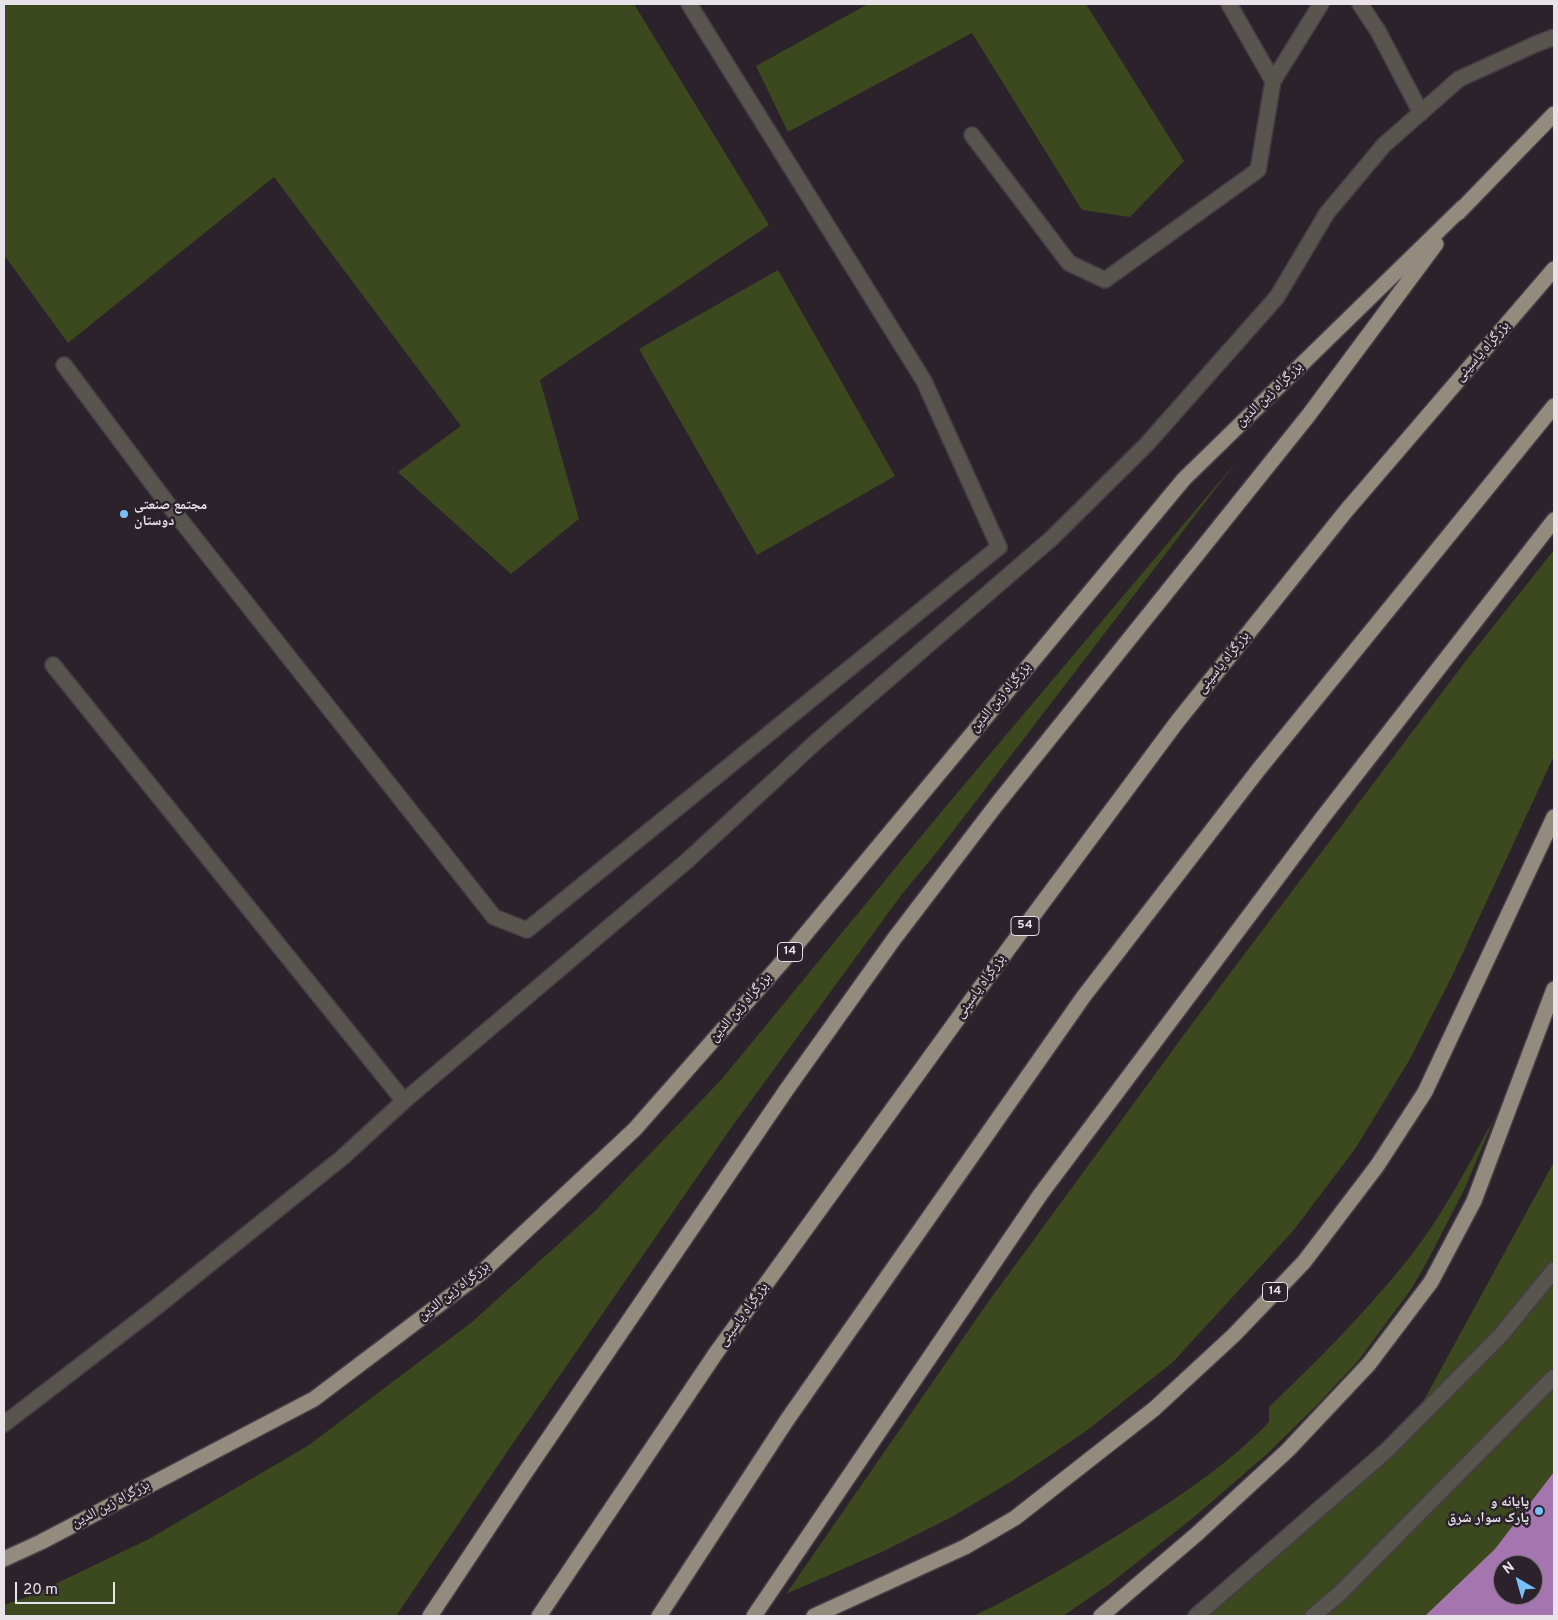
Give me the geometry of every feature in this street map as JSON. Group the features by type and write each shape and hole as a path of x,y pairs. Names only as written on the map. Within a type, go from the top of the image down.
{"highway":[{"path":"430,1616 786,1089 894,939 1003,796 1308,416 1463,207 1554,114"},
{"name":"بزرگراه زین الدین","path":"4,1559 41,1542 314,1398 481,1273 628,1136 783,960 1184,479 1463,207"},
{"name":"بزرگراه یاسینی","path":"539,1616 716,1353 1009,948 1177,722 1346,511 1554,269"},
{"path":"659,1616 792,1413 1084,996 1259,769 1554,406"},
{"path":"754,1616 1040,1195 1323,817 1554,520"},
{"name":"14","path":"821,1614 965,1548 1015,1518 1154,1409 1234,1335 1304,1262 1377,1166 1425,1092 1554,817"},
{"path":"1101,1616 1198,1533 1288,1450 1369,1364 1431,1282 1474,1201 1554,989"},
{"path":"4,1546 41,1542"}],"lane":[{"path":"64,365 170,507 494,918 526,930 999,547 924,381 689,4"},
{"path":"1229,4 1273,81"},
{"path":"972,135 1069,263 1105,280 1258,170 1273,81 1321,4"},
{"path":"1360,4 1378,31 1421,113"},
{"path":"4,1424 155,1308 343,1157 404,1101 688,860 818,740 1052,538 1147,444 1277,297 1327,213 1384,145 1459,79 1536,44 1554,38"},
{"path":"53,665 404,1101"},
{"path":"1196,1616 1386,1451 1501,1335 1554,1270"},
{"path":"1313,1616 1339,1594 1554,1376"}],"green space":[{"path":"4,4 634,4 769,225 540,380 579,519 511,574 398,472 461,426 274,177 68,343 4,255"},
{"path":"868,4 1086,4 1184,161 1130,217 1082,210 972,33 788,132 756,66"},
{"path":"778,270 895,476 757,555 639,349"},
{"path":"1236,462 940,848 902,894 731,1128 396,1616 4,1616 4,1605 30,1596 149,1539 309,1445 472,1322 594,1212 721,1080 942,811"},
{"path":"1554,550 1554,756 1453,974 1410,1059 1355,1149 1293,1231 1173,1362 1086,1431 1012,1481 950,1518 884,1551 786,1594 986,1305 1194,1021 1468,658"},
{"path":"1495,1117 1464,1190 1412,1288 1358,1361 1267,1454 1194,1517 1111,1583 1063,1616 973,1616 1049,1576 1142,1520 1218,1468 1253,1438 1269,1422 1269,1407 1357,1319 1418,1246 1453,1192"},
{"path":"1554,1162 1554,1616 1194,1616 1401,1442"}],"building":[{"name":"پایانه و پارک‌ سوار شرق","path":"1554,1472 1554,1616 1425,1616 1495,1549"}],"place":[{"name":"مجتمع صنعتی دوستان","path":"124,514"},
{"name":"پایانه و پارک‌ سوار شرق","path":"1539,1511"}]}
